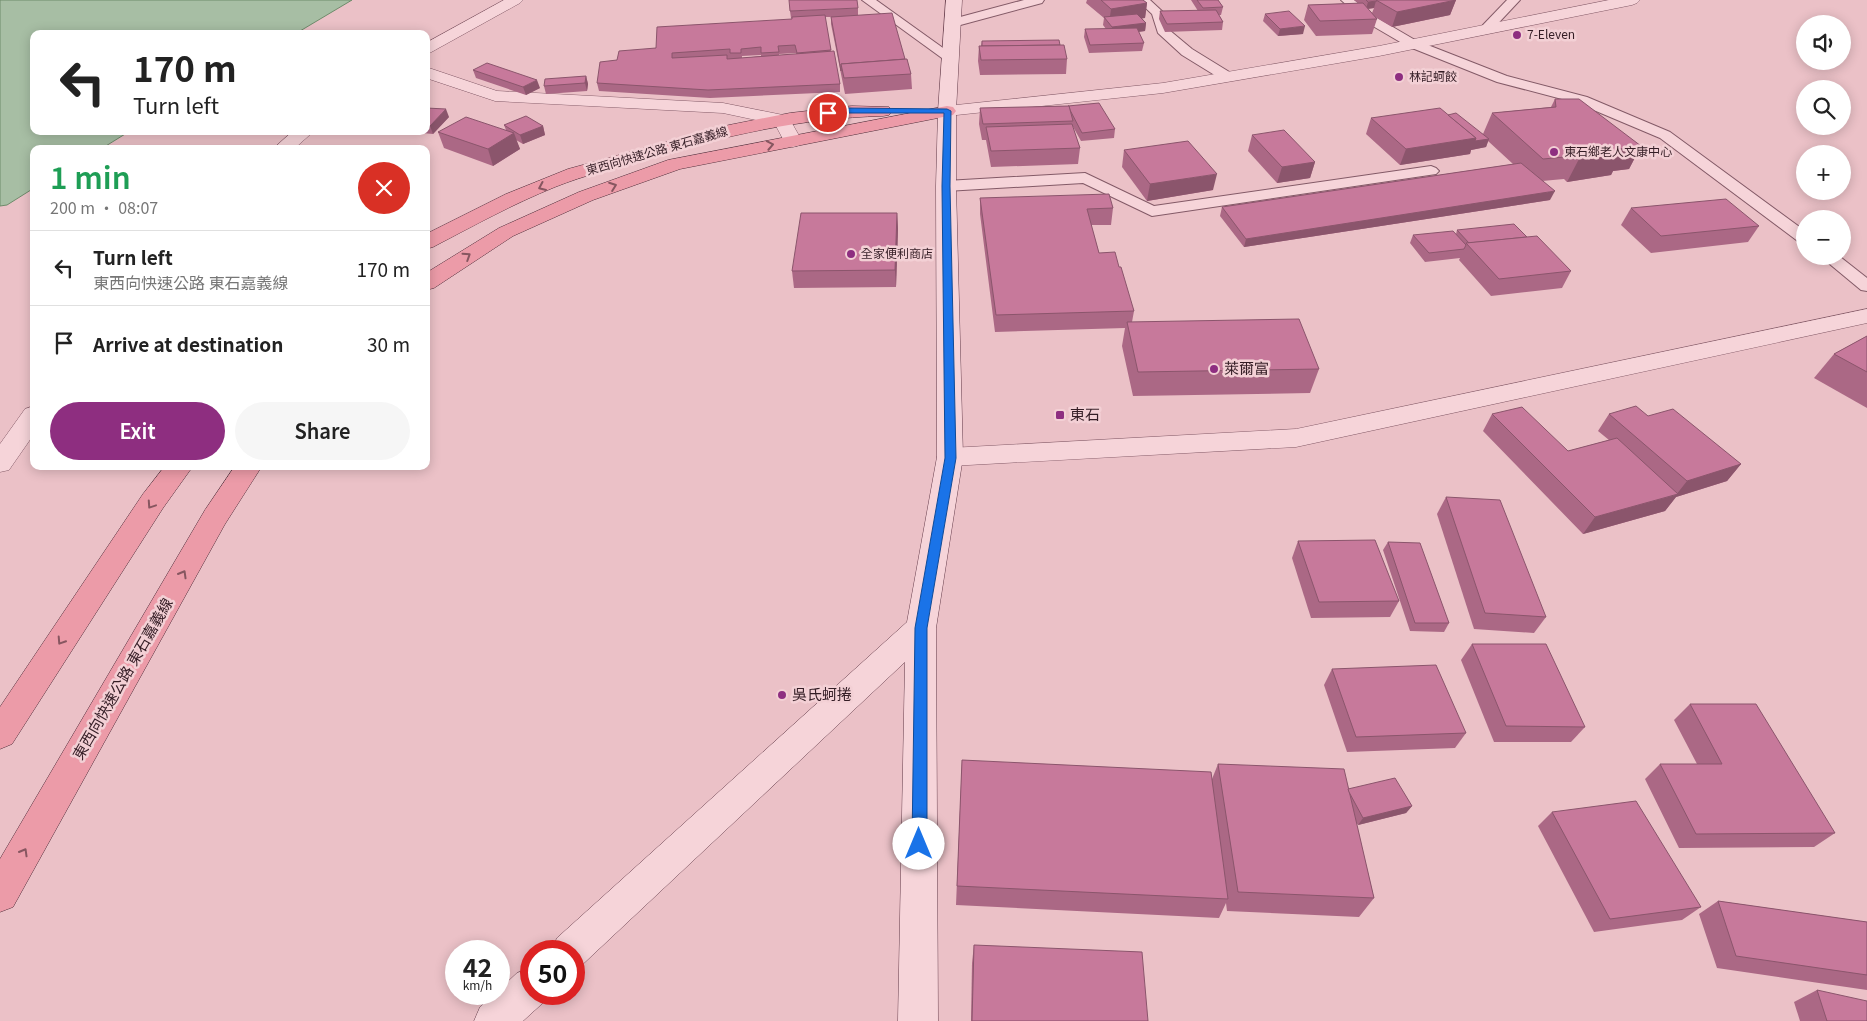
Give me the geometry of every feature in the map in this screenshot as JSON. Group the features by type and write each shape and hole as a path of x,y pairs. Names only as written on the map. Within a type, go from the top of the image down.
{"main road":[{"name":"東西向快速公路 東石嘉義線","path":"430,241 488,211 565,177 703,135 843,111 947,111"},
{"name":"東西向快速公路 東石嘉義線","path":"430,280 506,232 586,196 675,164 947,111"},
{"path":"0,734 153,501 177,470"},
{"name":"東西向快速公路 東石嘉義線","path":"0,894 215,517 246,470"}],"street":[{"path":"430,48 515,0"},
{"path":"918,1021 921,628 950,458 946,186 947,111 954,0"},
{"path":"947,111 1163,88 1379,50 1632,0"},
{"path":"430,73 495,96 723,108 782,120 793,141"},
{"path":"287,145 300,135"},
{"path":"950,458 1296,438 1867,316"},
{"path":"0,463 30,421"},
{"path":"582,940 921,628"},
{"path":"494,1021 520,997"}],"lane":[{"path":"868,0 951,58"},
{"path":"953,23 1038,0"},
{"path":"1143,0 1158,13 1162,30 1186,52 1226,76"},
{"path":"1347,0 1370,19 1411,43 1502,79 1582,100 1665,135 1796,232"},
{"path":"1486,29 1514,0"},
{"path":"946,186 1085,178 1152,211 1431,170"},
{"path":"1840,265 1867,286"}],"shaded area":[{"path":"0,0 352,0 302,30 30,30 30,135 124,135 107,145 30,145 30,191 7,205 0,206"}],"building":[{"path":"789,0 857,0 858,8 790,11"},
{"path":"1101,0 1143,0 1147,3 1111,9"},
{"path":"1197,0 1218,0 1223,7 1203,8"},
{"path":"1376,0 1456,0 1397,12"},
{"path":"1363,3 1377,19 1320,21 1308,5"},
{"path":"1216,10 1223,22 1167,24 1160,11"},
{"path":"1289,11 1305,26 1280,29 1265,14"},
{"path":"892,13 905,59 841,64 841,71 831,17"},
{"path":"1137,14 1146,23 1112,27 1104,17"},
{"path":"825,15 831,50 797,53 795,45 778,46 779,52 761,53 761,47 741,49 741,53 730,53 730,49 672,53 672,58 727,55 727,59 834,51 840,84 708,90 597,83 600,62 617,60 619,51 656,48 657,27 792,19 792,17"},
{"path":"1137,28 1144,43 1090,45 1085,29"},
{"path":"1059,40 1060,45 982,46 982,41"},
{"path":"1064,45 1067,59 981,60 979,46"},
{"path":"907,59 911,74 844,78 841,64"},
{"path":"487,63 537,80 523,87 473,70"},
{"path":"586,76 585,83 544,86 545,79"},
{"path":"1555,99 1579,99 1641,146 1620,149 1623,153 1579,159 1575,156 1543,159 1492,113 1556,107"},
{"path":"1099,103 1115,129 1082,133 1068,106"},
{"path":"1069,106 1073,121 983,124 980,108"},
{"path":"430,108 446,109 430,126"},
{"path":"1440,108 1476,138 1406,149 1371,118"},
{"path":"1456,113 1489,139 1475,141 1476,138 1448,115"},
{"path":"526,116 543,126 520,135 504,125"},
{"path":"466,117 514,133 488,149 438,132"},
{"path":"1072,124 1080,148 991,151 986,127"},
{"path":"1284,130 1315,162 1282,167 1252,135"},
{"path":"1188,141 1217,174 1150,184 1124,150"},
{"path":"1521,163 1555,191 1246,239 1222,207"},
{"path":"1109,194 1113,208 1087,209 1099,253 1115,252 1134,311 996,315 980,198"},
{"path":"1726,199 1759,226 1661,236 1631,208"},
{"path":"801,213 897,213 895,270 792,271"},
{"path":"1514,224 1527,237 1469,243 1457,230"},
{"path":"1453,231 1466,245 1464,249 1429,253 1413,235"},
{"path":"1537,236 1571,271 1499,279 1466,243"},
{"path":"1299,319 1319,369 1138,372 1127,322"},
{"path":"1867,336 1867,372 1834,354"},
{"path":"1636,406 1648,416 1673,409 1741,464 1687,481 1609,414"},
{"path":"1522,407 1568,451 1617,438 1678,494 1595,517 1492,414"},
{"path":"1446,497 1500,500 1546,617 1485,613"},
{"path":"1375,540 1399,601 1319,602 1298,541"},
{"path":"1388,542 1420,543 1449,623 1415,623"},
{"path":"1472,644 1546,644 1585,727 1506,726"},
{"path":"1436,665 1466,733 1356,737 1332,669"},
{"path":"1690,704 1756,704 1835,833 1696,834 1660,764 1722,764"},
{"path":"962,760 1211,772 1228,899 957,886"},
{"path":"1218,764 1344,769 1374,898 1238,892"},
{"path":"1395,778 1412,806 1363,818 1348,789"},
{"path":"1636,801 1701,907 1610,919 1552,812"},
{"path":"1718,901 1867,922 1867,975 1736,956"},
{"path":"974,945 1142,952 1148,1021 972,1021"},
{"path":"1817,990 1867,1001 1867,1021 1827,1021"}],"place":[{"name":"7-Eleven","path":"1517,35"},
{"name":"林記蚵餃","path":"1399,77"},
{"name":"東石鄉老人文康中心","path":"1554,152"},
{"name":"全家便利商店","path":"851,254"},
{"name":"萊爾富","path":"1214,369"},
{"name":"東石","path":"1060,415"},
{"name":"吳氏蚵捲","path":"782,695"}],"route":[{"path":"828,113 843,111 947,111 946,186 950,458 921,628 919,844"}]}
